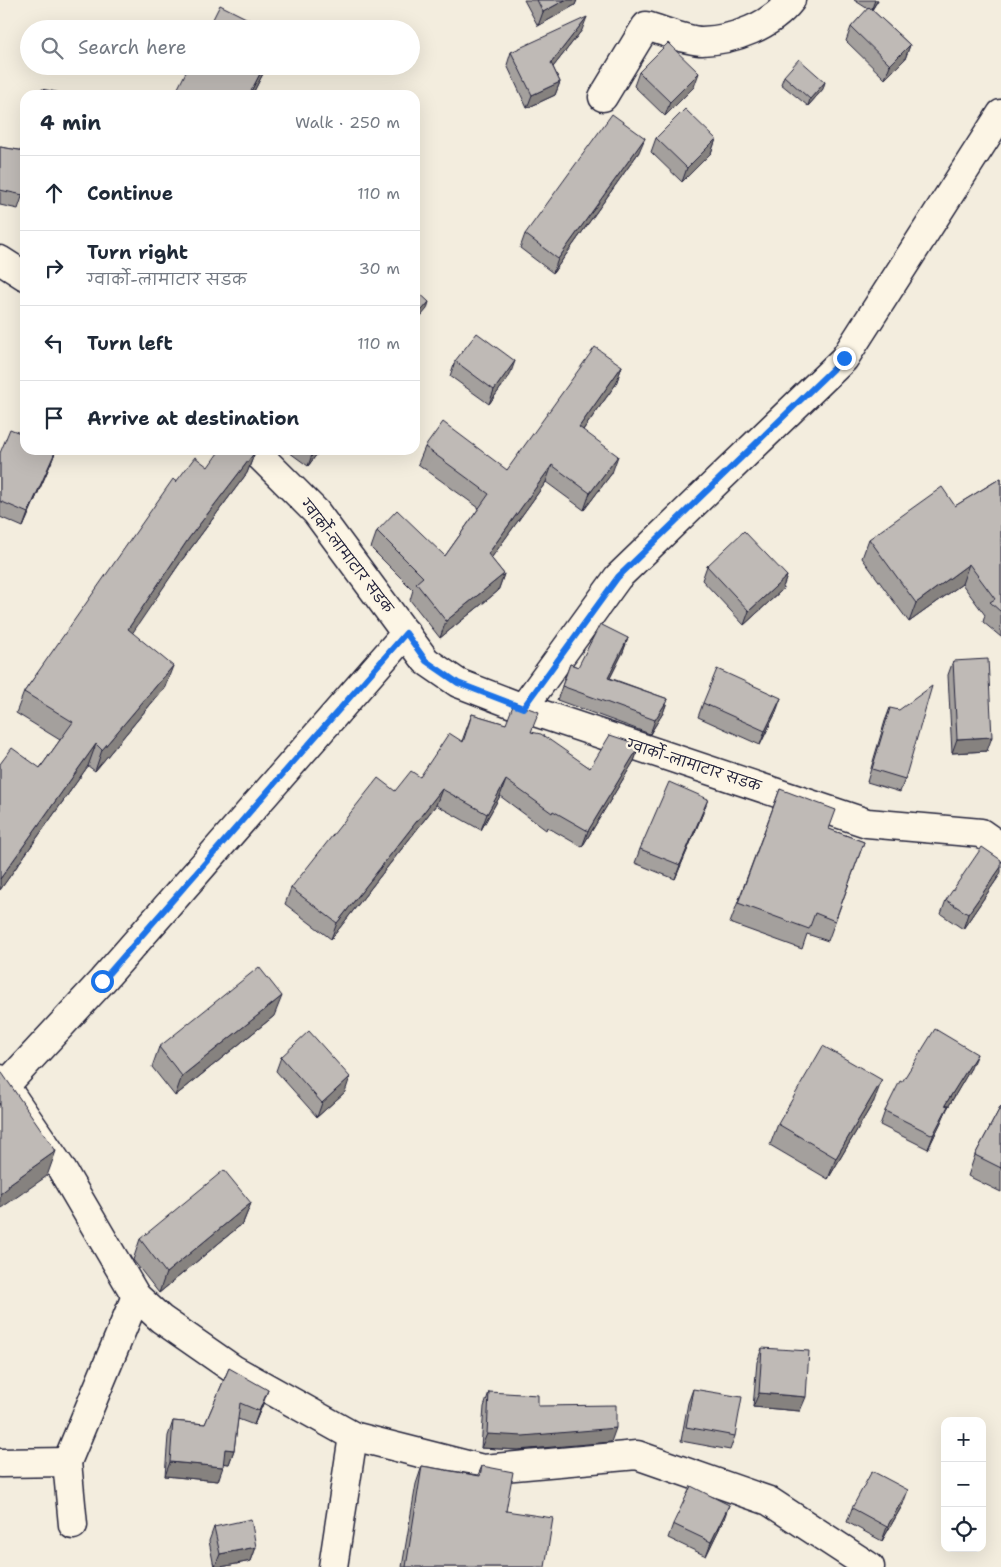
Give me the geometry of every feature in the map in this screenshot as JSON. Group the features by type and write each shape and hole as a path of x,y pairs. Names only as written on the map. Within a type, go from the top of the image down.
{"street":[{"path":"603,97 646,26 701,41 744,34 784,10 790,0"},
{"path":"523,708 618,577 844,358 1001,114"},
{"path":"0,260 20,273"},
{"name":"ग्वार्को-लामाटार सडक","path":"259,455 316,512 426,661 458,683 523,708 867,823 981,832 1001,847"},
{"path":"406,633 102,981 2,1083 61,1168 136,1296 161,1319 233,1369 352,1436 483,1469 637,1455 768,1501 870,1567"},
{"path":"72,1525 67,1462 136,1296"},
{"path":"333,1567 352,1436"},
{"path":"0,1463 67,1462"}],"building":[{"path":"537,0 565,0 543,12"},
{"path":"220,5 250,20 212,20"},
{"path":"869,7 910,45 890,65 851,27"},
{"path":"587,17 551,63 560,82 532,95 511,52"},
{"path":"668,43 699,73 670,102 639,72"},
{"path":"799,59 825,82 810,99 784,76"},
{"path":"184,75 259,75 252,90 177,90"},
{"path":"685,109 716,139 687,168 656,138"},
{"path":"612,114 645,138 558,259 525,234"},
{"path":"0,147 20,150 20,194 0,190"},
{"path":"420,294 429,302 420,312"},
{"path":"477,333 515,361 494,390 455,361"},
{"path":"595,347 622,366 579,427 618,456 590,493 552,465 488,554 504,574 446,621 416,583 423,577 377,531 397,510 445,556 489,494 425,447 443,422 507,470"},
{"path":"10,429 20,433 20,455 54,455 28,513 0,501 0,453"},
{"path":"216,455 253,455 189,538 128,629 173,666 102,750 96,744 0,879 0,764 12,748 40,768 73,722 24,692 173,479 176,482 195,457 208,467"},
{"path":"1001,478 1001,612 990,602 995,599 969,564 916,603 869,539 942,487 955,506"},
{"path":"744,531 787,576 749,611 707,566"},
{"path":"600,624 628,638 608,678 668,699 655,720 562,686 570,664 578,667"},
{"path":"988,659 992,737 957,739 953,661"},
{"path":"717,669 781,698 765,731 703,703"},
{"path":"932,686 905,779 872,769 890,708 899,710"},
{"path":"514,703 539,712 531,732 541,734 590,768 610,735 640,745 588,831 553,811 552,813 506,780 487,814 442,789 337,923 291,888 378,778 395,791 411,771 420,777 449,733 463,742 472,714 506,724"},
{"path":"669,782 708,799 680,865 640,849"},
{"path":"780,789 836,810 829,829 864,842 835,921 815,913 809,929 738,903"},
{"path":"982,847 1001,860 1001,867 968,914 946,900"},
{"path":"259,967 282,996 182,1076 159,1047"},
{"path":"935,1029 977,1054 945,1105 948,1106 933,1135 885,1111 900,1081 902,1082"},
{"path":"309,1031 350,1077 322,1103 281,1057"},
{"path":"823,1046 882,1080 836,1158 778,1124"},
{"path":"0,1070 56,1151 8,1185 9,1187 0,1194"},
{"path":"1001,1106 1001,1168 975,1155"},
{"path":"224,1170 251,1203 166,1273 140,1239"},
{"path":"762,1348 809,1351 806,1397 759,1393"},
{"path":"229,1368 268,1390 259,1411 240,1403 234,1450 225,1449 223,1467 170,1462 173,1421 205,1424"},
{"path":"693,1389 742,1397 735,1436 686,1427"},
{"path":"489,1392 538,1395 538,1406 616,1405 616,1428 523,1436 487,1434"},
{"path":"422,1466 480,1476 482,1466 513,1472 506,1511 553,1518 545,1567 406,1567"},
{"path":"872,1471 908,1490 887,1527 852,1508"},
{"path":"691,1486 729,1505 711,1542 673,1524"},
{"path":"251,1519 256,1547 220,1554 214,1527"}],"route":[{"path":"102,981 406,633 426,661 458,683 523,708 618,577 844,358"}]}
